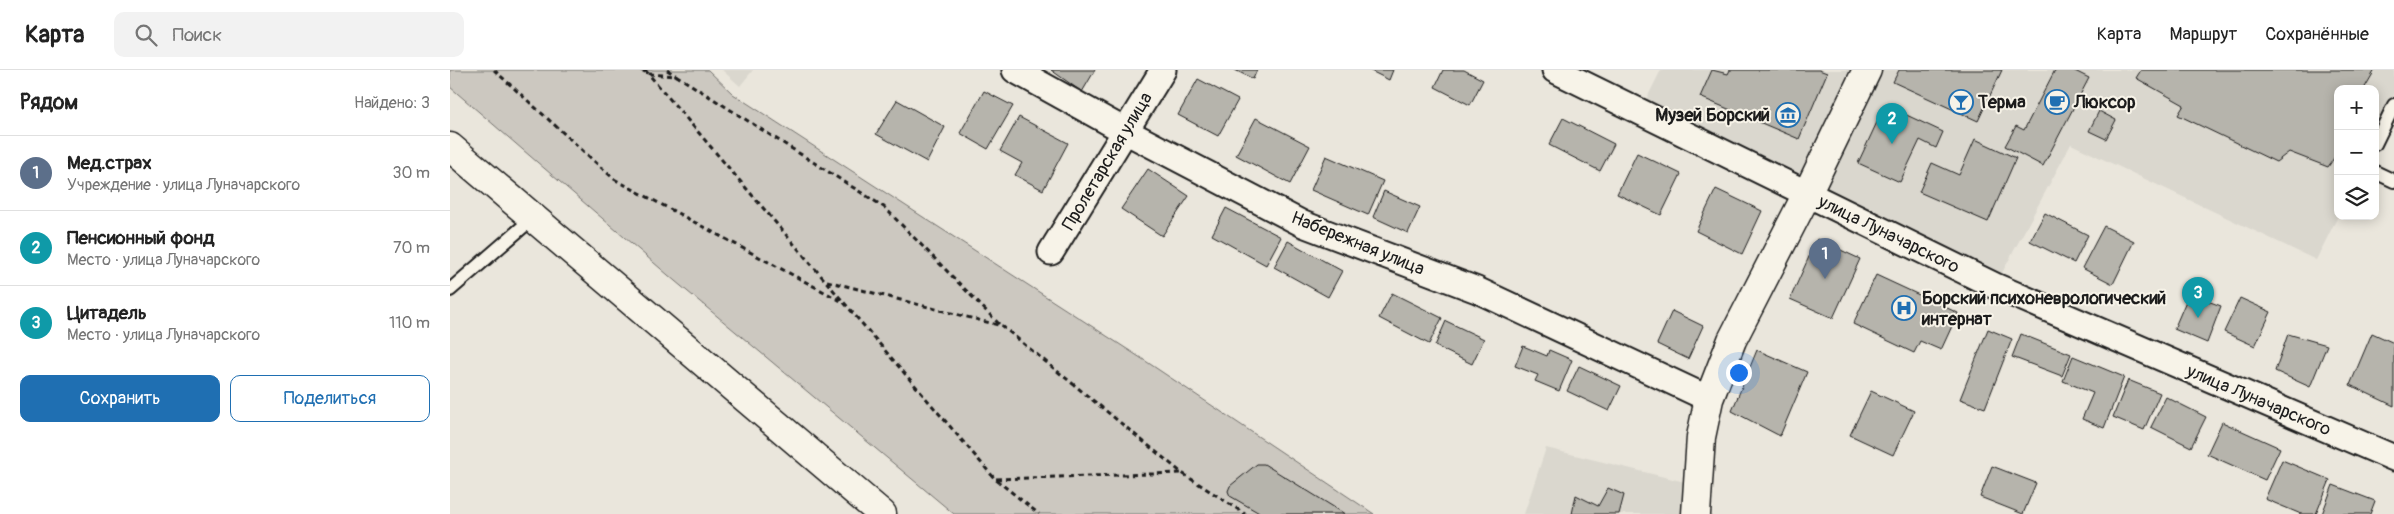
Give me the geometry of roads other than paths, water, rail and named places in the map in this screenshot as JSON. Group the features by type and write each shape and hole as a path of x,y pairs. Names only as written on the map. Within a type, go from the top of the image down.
{"main road":[{"path":"1696,514 1701,437 1709,399 1732,340 1807,194 1867,70"},
{"path":"450,147 882,514"}],"street":[{"name":"Набережная улица","path":"1015,70 1125,131 1303,224 1477,290 1709,399"},
{"name":"Пролетарская улица","path":"1051,252 1163,70"},
{"name":"улица Луначарского","path":"1555,70 1995,286 2394,458"}],"lane":[{"path":"2379,136 2394,105"},
{"path":"2379,174 2394,181"},
{"path":"450,290 533,218"}],"place":[{"name":"Терма","path":"1961,102"},
{"name":"Люксор","path":"2057,102"},
{"name":"Музей Борский","path":"1788,115"},
{"name":"Пенсионный фонд","path":"1892,144"},
{"name":"Мед.страх","path":"1825,279"},
{"name":"Борский психоневрологический интернат","path":"1904,308"},
{"name":"Цитадель","path":"2198,318"}]}
